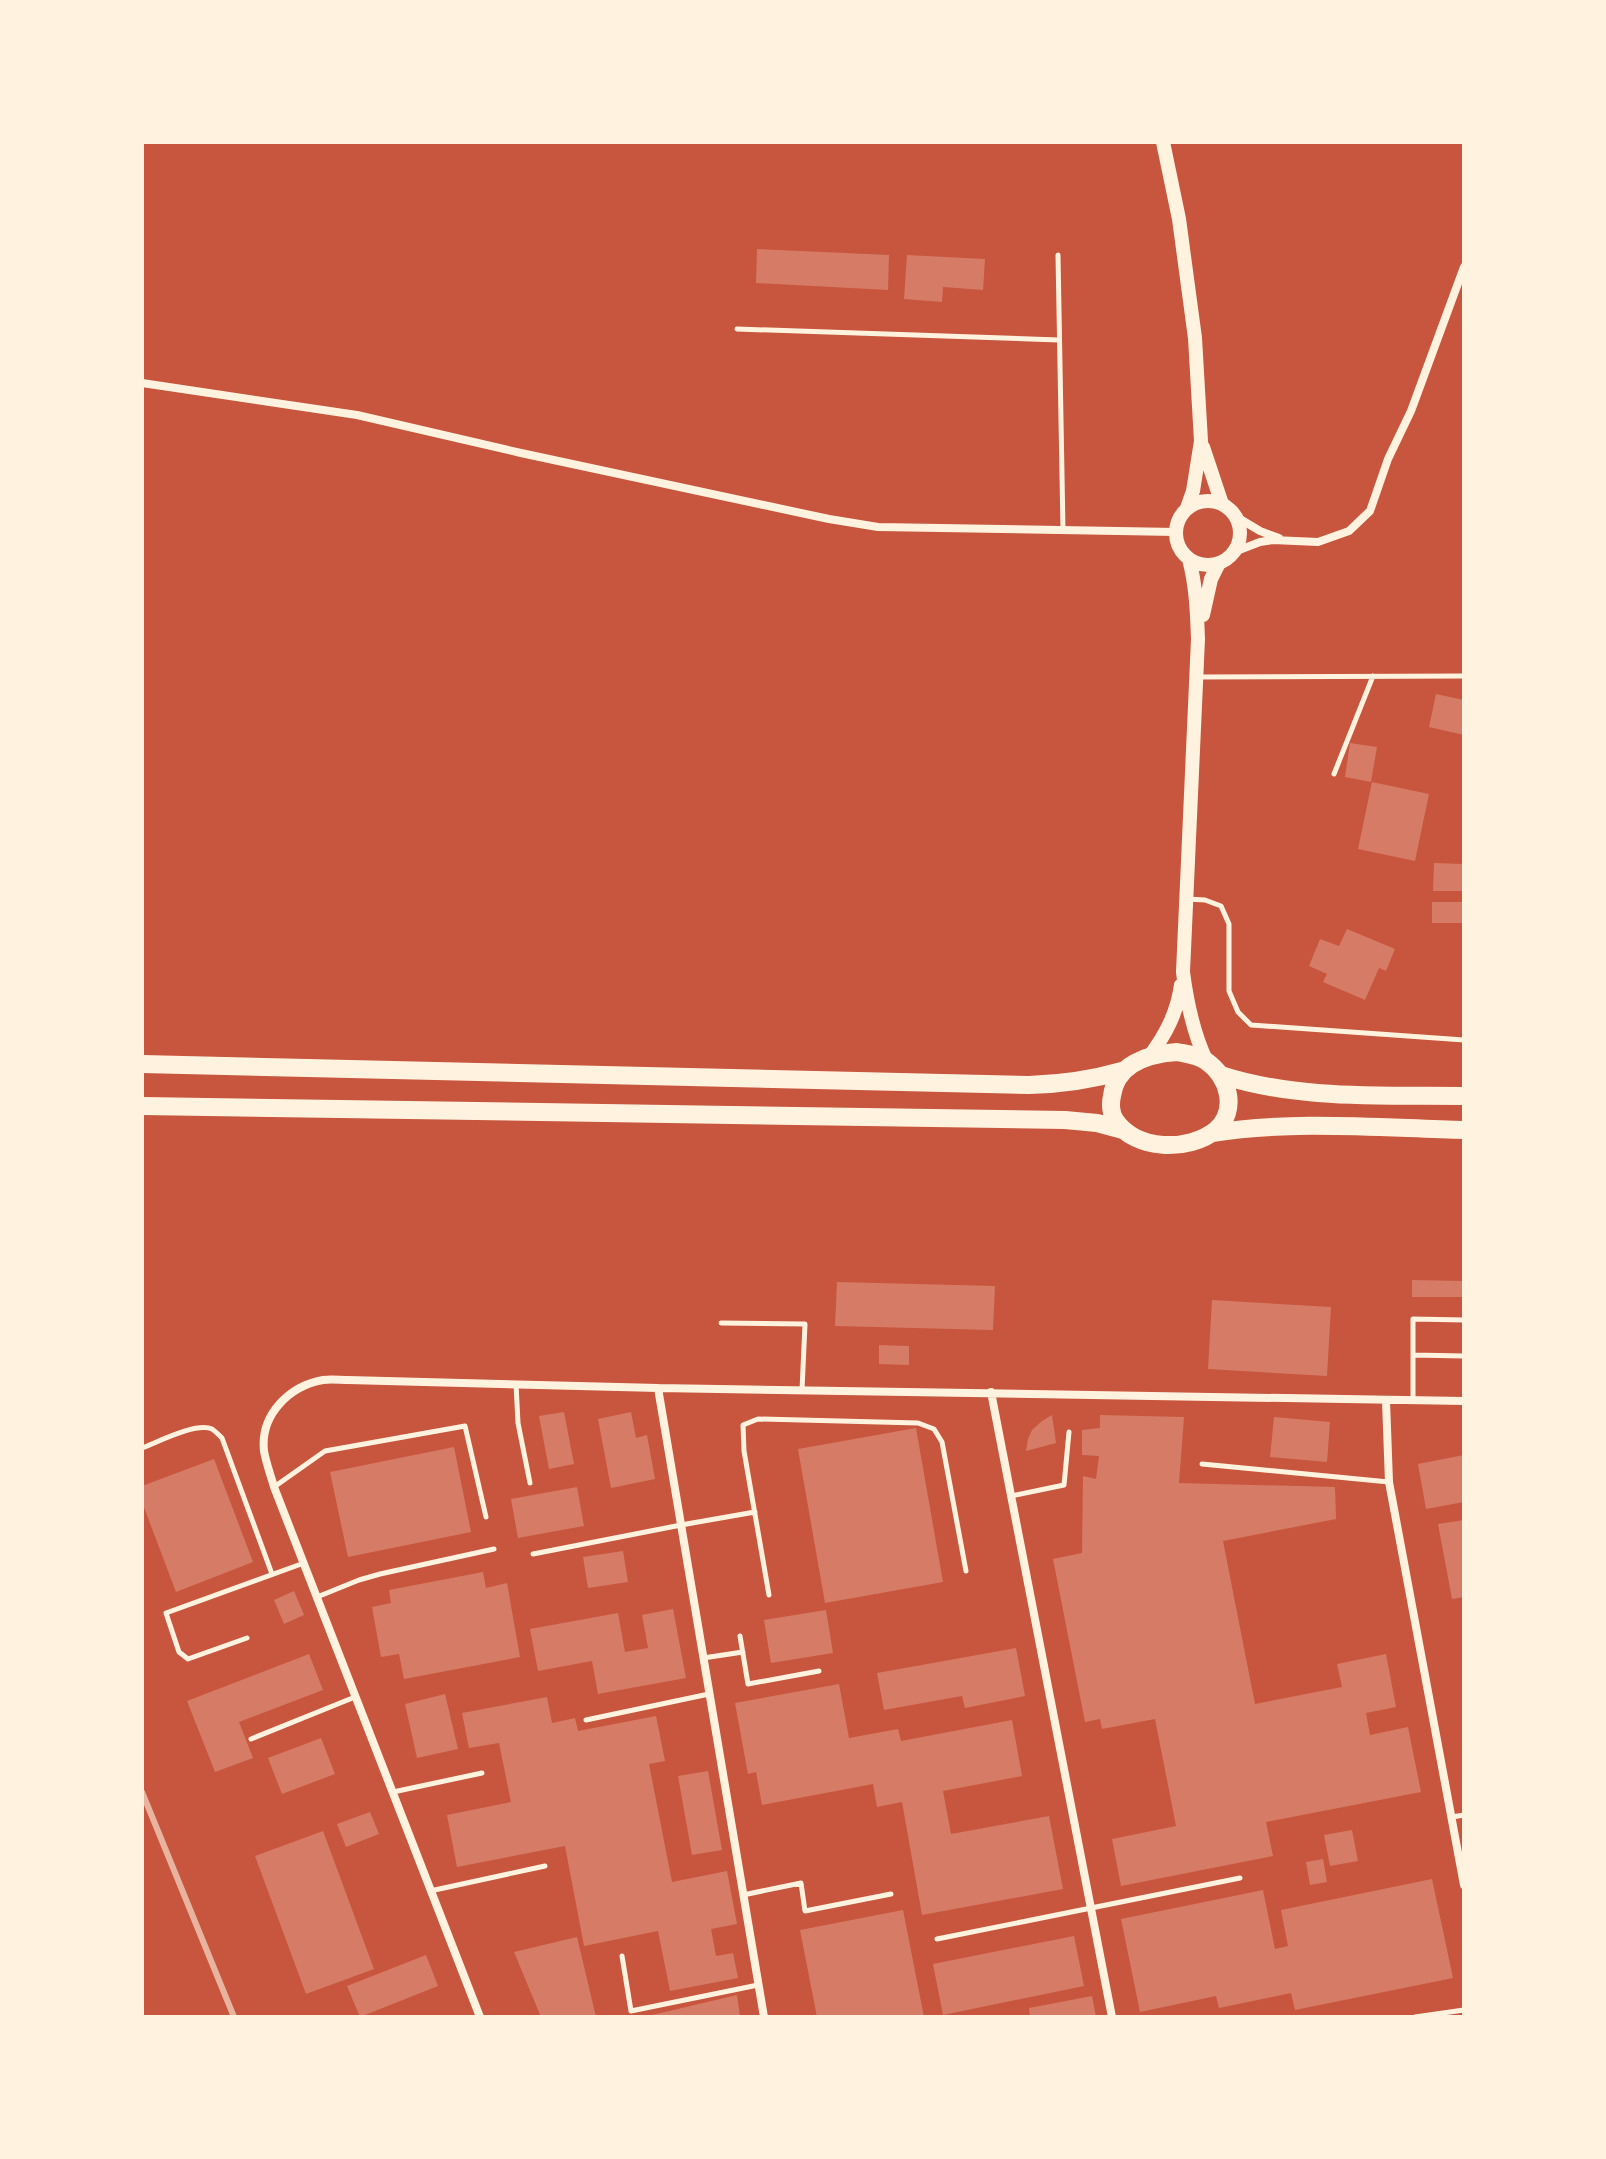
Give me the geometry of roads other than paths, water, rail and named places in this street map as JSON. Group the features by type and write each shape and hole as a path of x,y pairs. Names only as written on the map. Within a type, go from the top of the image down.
{"highway":[{"path":"142,1064 1029,1085 1093,1080 1122,1071 1140,1060 1177,1052 1207,1062 1221,1075 1229,1091 1229,1110 1223,1123 1212,1133"},
{"path":"1122,1071 1114,1083 1111,1100 1113,1118 1123,1130"},
{"path":"1221,1075 1244,1083 1312,1091 1464,1096"},
{"path":"142,1106 1049,1120 1097,1123 1123,1130 1147,1142 1165,1145 1191,1142 1212,1133 1246,1128 1293,1126 1464,1130"}],"street":[{"path":"1163,142 1188,275 1201,441 1193,491 1177,523 1176,532 1181,551 1198,564 1219,563 1234,552 1260,542 1318,542 1349,531 1370,511 1464,267"},
{"path":"142,383 357,415 829,519 878,527 1176,532"},
{"path":"1201,441 1222,504 1260,531 1284,540"},
{"path":"1187,508 1204,501 1222,504"},
{"path":"1234,552 1240,534 1235,516"},
{"path":"1149,1057 1173,1018 1183,972 1198,639 1195,581 1189,559"},
{"path":"1198,639 1209,588 1219,563"},
{"path":"1183,972 1192,1024 1207,1062"},
{"path":"480,2017 274,1487 264,1450 266,1425 277,1405 298,1389 323,1380 1464,1401"},
{"path":"658,1388 764,2017"},
{"path":"991,1392 1112,2017"},
{"path":"1386,1401 1389,1482 1464,1885"}],"lane":[{"path":"1058,255 1063,530"},
{"path":"737,329 1059,340"},
{"path":"1334,774 1373,676"},
{"path":"1196,677 1464,676"},
{"path":"1186,899 1205,900 1221,906 1229,924 1229,991 1238,1012 1251,1025 1464,1040"},
{"path":"1413,1401 1413,1319 1464,1320"},
{"path":"721,1323 805,1324 802,1390"},
{"path":"1413,1355 1464,1356"},
{"path":"516,1384 518,1423 530,1483"},
{"path":"769,1595 744,1451 743,1425 758,1419 918,1423 934,1429 942,1442 966,1571"},
{"path":"274,1487 325,1451 465,1426 486,1517"},
{"path":"142,1448 193,1429 204,1427 214,1430 222,1438 272,1574"},
{"path":"1011,1496 1064,1485 1069,1432"},
{"path":"1202,1464 1389,1482"},
{"path":"533,1554 755,1512"},
{"path":"317,1597 380,1574 494,1549"},
{"path":"247,1638 188,1659 179,1652 166,1613 304,1563"},
{"path":"740,1636 748,1684 819,1671"},
{"path":"703,1658 743,1652"},
{"path":"586,1720 709,1694"},
{"path":"251,1739 355,1697"},
{"path":"392,1793 482,1773"},
{"path":"1452,1817 1464,1815"},
{"path":"430,1891 545,1866"},
{"path":"937,1939 1240,1878"},
{"path":"743,1895 801,1883 805,1911 891,1894"},
{"path":"622,1956 631,2011 758,1985"},
{"path":"1415,2017 1464,2010"}],"railway":[{"path":"142,1792 234,2017"}]}
